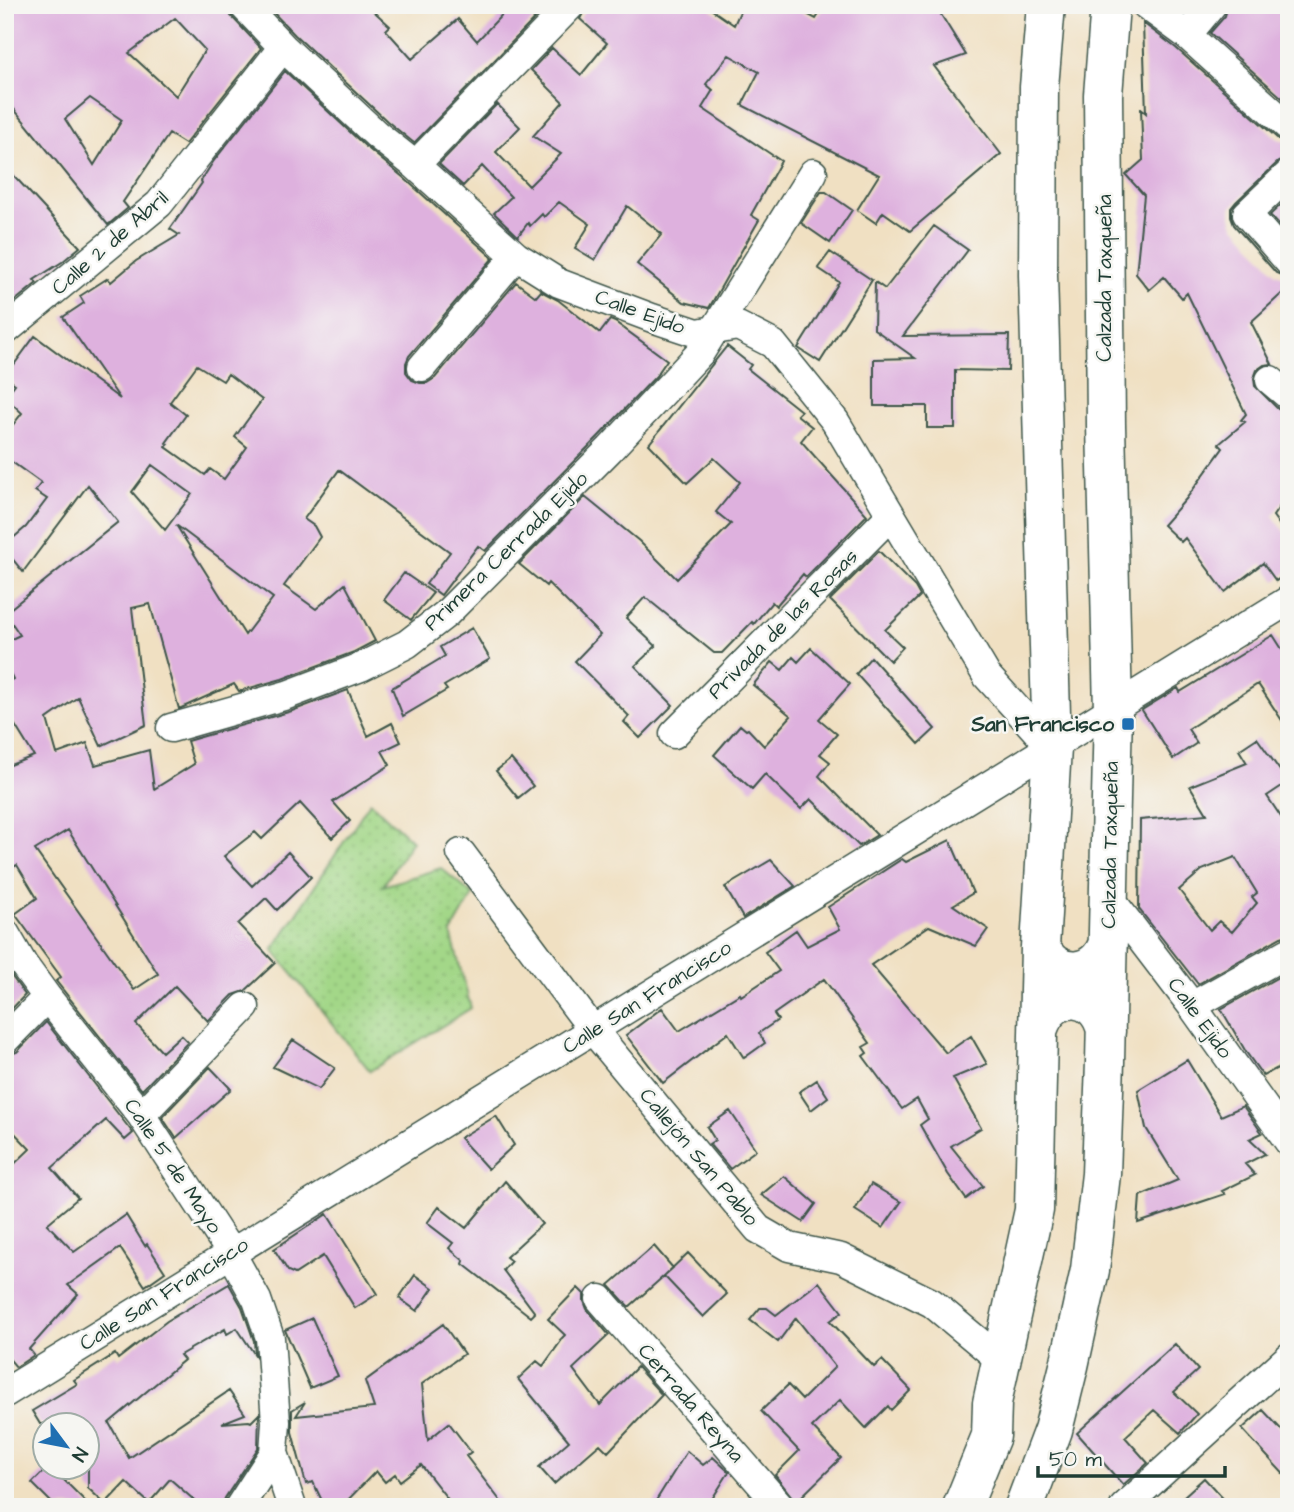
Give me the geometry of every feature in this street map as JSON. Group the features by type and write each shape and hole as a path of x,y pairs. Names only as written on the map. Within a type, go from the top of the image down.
{"main road":[{"path":"962,1507 991,1436 992,1403 1034,1210 1040,947 1052,748 1038,275 1039,87 1046,5"},
{"name":"Calzada Taxqueña","path":"1024,1507 1053,1430 1090,1270 1101,1174 1113,710 1106,425 1103,94 1110,5"},
{"path":"1040,947 1044,955 1058,967 1076,971 1100,959 1108,943"},
{"path":"1040,1028 1042,1018 1056,1003 1075,999 1093,1006 1100,1013 1106,1031"},
{"path":"938,1507 970,1434 992,1403"}],"street":[{"name":"Calle Ejido","path":"243,5 283,47 376,134 415,164 516,256 559,283 697,333 738,326 773,344 835,421 987,676 1052,748"},
{"path":"415,164 571,5"},
{"path":"1146,5 1187,35 1289,127"},
{"path":"1187,35 1212,5"},
{"name":"Calle 2 de Abril","path":"5,331 159,205 283,47"},
{"name":"Primera Cerrada Ejido","path":"171,728 287,695 362,667 407,644 446,614 610,449 700,353 813,173"},
{"path":"1289,174 1247,214 1289,262"},
{"path":"422,367 516,256"},
{"name":"Privada de las Rosas","path":"674,734 891,515"},
{"name":"Calle San Francisco","path":"6,1391 1289,600"},
{"name":"Callejón San Pablo","path":"461,853 593,1030 758,1229 789,1247 841,1258 932,1303 1003,1362"},
{"name":"Calle Ejido","path":"1108,896 1192,1006 1289,1142"},
{"name":"Calle 5 de Mayo","path":"5,933 47,997 141,1115 231,1253 257,1300 270,1338 276,1422 274,1453 292,1507"},
{"path":"1192,1006 1289,951"},
{"path":"5,1040 47,997"},
{"path":"141,1115 245,1007"},
{"name":"Cerrada Reyna","path":"600,1299 781,1507"},
{"path":"1124,1507 1289,1357"},
{"path":"239,1507 274,1453"}],"green space":[{"path":"370,802 412,841 383,886 441,868 473,895 451,933 471,1008 370,1071 273,950"}],"building":[{"path":"5,5 227,5 231,16 261,48 185,144 169,134 123,202 128,208 108,225 5,98","holes":["175,18 205,50 176,96 129,53","90,98 122,120 94,165 65,119"]},
{"path":"266,5 367,5 390,26 386,30 412,59 458,19 477,41 511,5 548,5 414,143 387,121"},
{"path":"587,5 705,5 734,25 743,5 790,5 816,19 825,5 935,5 966,55 934,66 1001,154 910,231 883,212 876,223 857,210 879,175 742,105 759,72 729,55 706,84 713,90 702,108 781,161 751,215 759,220 709,308 684,302 637,264 662,234 627,206 595,260 575,248 590,224 559,202 544,217 542,214 530,226 528,223 518,236 494,213 511,197 482,166 463,186 439,164 497,104 520,127 496,152 529,186 561,154 533,136 563,102 531,70 552,48 581,75 607,43 580,19"},
{"path":"1228,5 1289,5 1289,104 1210,33 1225,16"},
{"path":"1143,23 1176,48 1278,139 1289,143 1289,158 1278,162 1236,202 1231,208 1231,217 1234,225 1276,273 1289,278 1289,287 1251,322 1272,364 1257,370 1255,386 1278,409 1289,412 1289,493 1273,516 1289,538 1289,571 1276,581 1263,563 1225,592 1185,538 1181,542 1163,525 1186,499 1223,448 1219,444 1245,422 1241,420 1246,414 1187,293 1182,298 1164,277 1149,290 1136,274 1144,195 1126,175 1143,160 1141,109 1146,113"},
{"path":"285,71 365,146 493,258 409,356 406,372 412,380 427,383 435,378 516,282 536,297 541,291 558,300 600,333 610,320 615,322 667,360 656,376 598,437 485,551 478,546 441,595 426,584 450,552 339,470 304,519 314,526 320,537 284,586 316,609 345,584 375,641 354,652 282,679 239,691 234,684 179,709 150,604 132,608 146,725 101,746 78,697 47,719 57,754 87,743 95,765 149,750 154,789 194,764 187,741 292,711 348,690 368,736 392,723 401,742 382,751 390,765 333,802 350,821 332,838 300,803 262,839 255,832 224,856 252,886 288,852 311,877 277,910 266,898 238,924 275,963 245,991 233,995 208,1021 175,986 136,1024 162,1052 181,1035 188,1042 142,1090 56,981 61,977 15,914 37,898 17,865 5,871 5,767 34,756 5,709 5,683 13,679 5,663 5,642 20,635 5,613 118,522 88,485 23,572 5,550 5,545 26,527 47,499 35,491 41,483 5,457 5,435 22,413 5,397 15,384 5,377 35,336 120,399 63,317 84,303 80,296 108,278 111,282 136,261 179,235 170,229 213,162","holes":["197,365 223,381 228,374 262,400 235,437 247,447 224,479 210,469 205,475 166,447 166,443 186,415 170,402","152,465 192,494 165,530 132,492","176,525 273,598 245,635","68,830 158,974 134,990 35,850"]},
{"path":"5,166 80,247 34,280 37,283 5,309"},
{"path":"821,192 826,192 852,210 830,243 801,223"},
{"path":"1289,197 1289,236 1270,215"},
{"path":"934,226 968,250 903,336 1009,335 1008,371 955,370 955,428 927,428 927,406 874,406 874,359 915,358 874,329 875,282 885,289"},
{"path":"830,252 872,280 820,362 798,348 839,282 818,268"},
{"path":"727,346 751,365 748,369 801,411 797,415 812,427 801,441 867,515 806,577 803,574 776,606 772,602 754,624 752,622 722,653 714,653 645,597 626,618 656,646 635,666 673,705 640,738 624,722 629,716 575,661 600,635 548,583 546,586 519,564 585,497 639,541 677,579 731,524 716,512 740,482 714,458 687,483 649,444"},
{"path":"879,551 915,587 920,596 885,630 903,647 890,661 830,600"},
{"path":"404,573 433,593 411,620 384,600"},
{"path":"472,628 490,659 444,686 447,690 403,716 392,688 445,656 440,647"},
{"path":"1273,635 1289,660 1289,731 1258,684 1188,729 1197,743 1173,759 1142,710 1178,688 1180,692"},
{"path":"811,648 850,684 819,719 837,734 820,754 830,762 819,776 877,835 859,846 811,799 801,809 765,774 752,789 714,755 740,725 748,729 764,746 791,716 753,685 772,662 782,670 793,657 798,662"},
{"path":"871,657 935,729 919,744 856,674"},
{"path":"1257,738 1288,782 1267,796 1289,829 1289,935 1198,984 1139,909 1140,820 1207,814 1190,786 1247,763 1239,750","holes":["1235,857 1257,893 1252,897 1257,903 1232,932 1219,921 1210,930 1179,890 1202,870"]},
{"path":"511,759 533,786 518,798 496,771"},
{"path":"950,840 973,893 953,905 988,929 976,946 929,926 871,965 946,1053 971,1036 987,1064 953,1078 981,1128 951,1146 983,1186 966,1199 920,1125 928,1119 917,1099 902,1109 863,1056 867,1053 863,1047 870,1043 824,979 774,1014 778,1020 759,1033 765,1043 744,1058 728,1033 663,1083 626,1035 662,1008 679,1031 740,994 741,996 779,971 765,952 796,930 807,946 840,929 828,907 902,859 906,862"},
{"path":"771,860 795,886 743,918 725,887"},
{"path":"5,967 25,995 5,1016"},
{"path":"1289,971 1289,1062 1263,1076 1221,1009"},
{"path":"46,1022 133,1133 125,1140 106,1120 52,1168 78,1198 47,1224 74,1252 126,1215 165,1272 145,1286 120,1248 68,1285 78,1294 29,1349 34,1355 16,1367 5,1354 5,1173 30,1149 5,1123 5,1056 17,1052"},
{"path":"293,1040 335,1068 319,1089 273,1067"},
{"path":"1187,1060 1221,1116 1243,1106 1262,1133 1249,1139 1265,1154 1245,1164 1255,1175 1222,1191 1225,1194 1138,1223 1140,1196 1178,1180 1146,1128 1138,1090"},
{"path":"210,1067 231,1089 176,1138 162,1117"},
{"path":"817,1080 828,1097 811,1110 799,1092"},
{"path":"730,1111 756,1150 730,1169 709,1144 715,1140 707,1127"},
{"path":"496,1116 514,1145 488,1169 460,1138"},
{"path":"784,1176 816,1204 803,1222 761,1195"},
{"path":"505,1181 542,1224 506,1257 511,1261 503,1270 535,1313 531,1317 463,1264 464,1261 449,1248 453,1243 427,1223 439,1207 466,1228"},
{"path":"871,1184 901,1202 883,1228 855,1210"},
{"path":"327,1214 377,1294 355,1308 323,1256 295,1274 288,1271 274,1249"},
{"path":"654,1246 673,1268 629,1307 609,1285"},
{"path":"688,1253 727,1294 703,1317 664,1276"},
{"path":"415,1275 433,1288 417,1311 399,1298"},
{"path":"819,1282 842,1312 830,1321 874,1367 882,1360 911,1390 891,1410 888,1406 866,1428 840,1400 812,1427 841,1458 796,1502 775,1475 799,1451 761,1411 788,1385 802,1400 835,1367 796,1318 778,1342 750,1320 760,1308 767,1308 776,1315"},
{"path":"229,1284 242,1307 254,1341 255,1355 237,1328 227,1334 225,1329 180,1355 184,1360 109,1423 129,1458 229,1391 245,1414 222,1423 251,1422 259,1414 258,1448 225,1498 222,1507 202,1507 170,1479 149,1503 126,1482 105,1504 88,1488 88,1480 102,1480 102,1410 34,1410 77,1384 74,1380 115,1354 118,1359 167,1321"},
{"path":"578,1288 584,1294 587,1309 609,1335 573,1369 600,1405 637,1367 662,1395 608,1452 600,1444 554,1484 539,1467 569,1441 518,1379 537,1361 543,1366 565,1335 548,1319"},
{"path":"312,1318 338,1376 310,1388 285,1330"},
{"path":"443,1324 464,1354 422,1384 428,1440 449,1423 471,1452 466,1456 505,1507 454,1507 421,1465 400,1481 395,1474 385,1482 376,1471 341,1507 325,1507 313,1482 306,1484 292,1432 292,1410 305,1402 296,1416 374,1408 365,1381"},
{"path":"1175,1344 1198,1370 1174,1392 1197,1414 1180,1433 1154,1410 1125,1437 1148,1463 1123,1485 1077,1433"},
{"path":"1263,1410 1289,1438 1289,1480 1242,1429"},
{"path":"687,1451 703,1465 713,1457 729,1472 707,1507 652,1507"},
{"path":"1204,1478 1231,1507 1172,1507"},
{"path":"35,1480 64,1480 91,1507 56,1507 32,1483"}],"place":[{"name":"San Francisco","path":"1128,724"}]}
